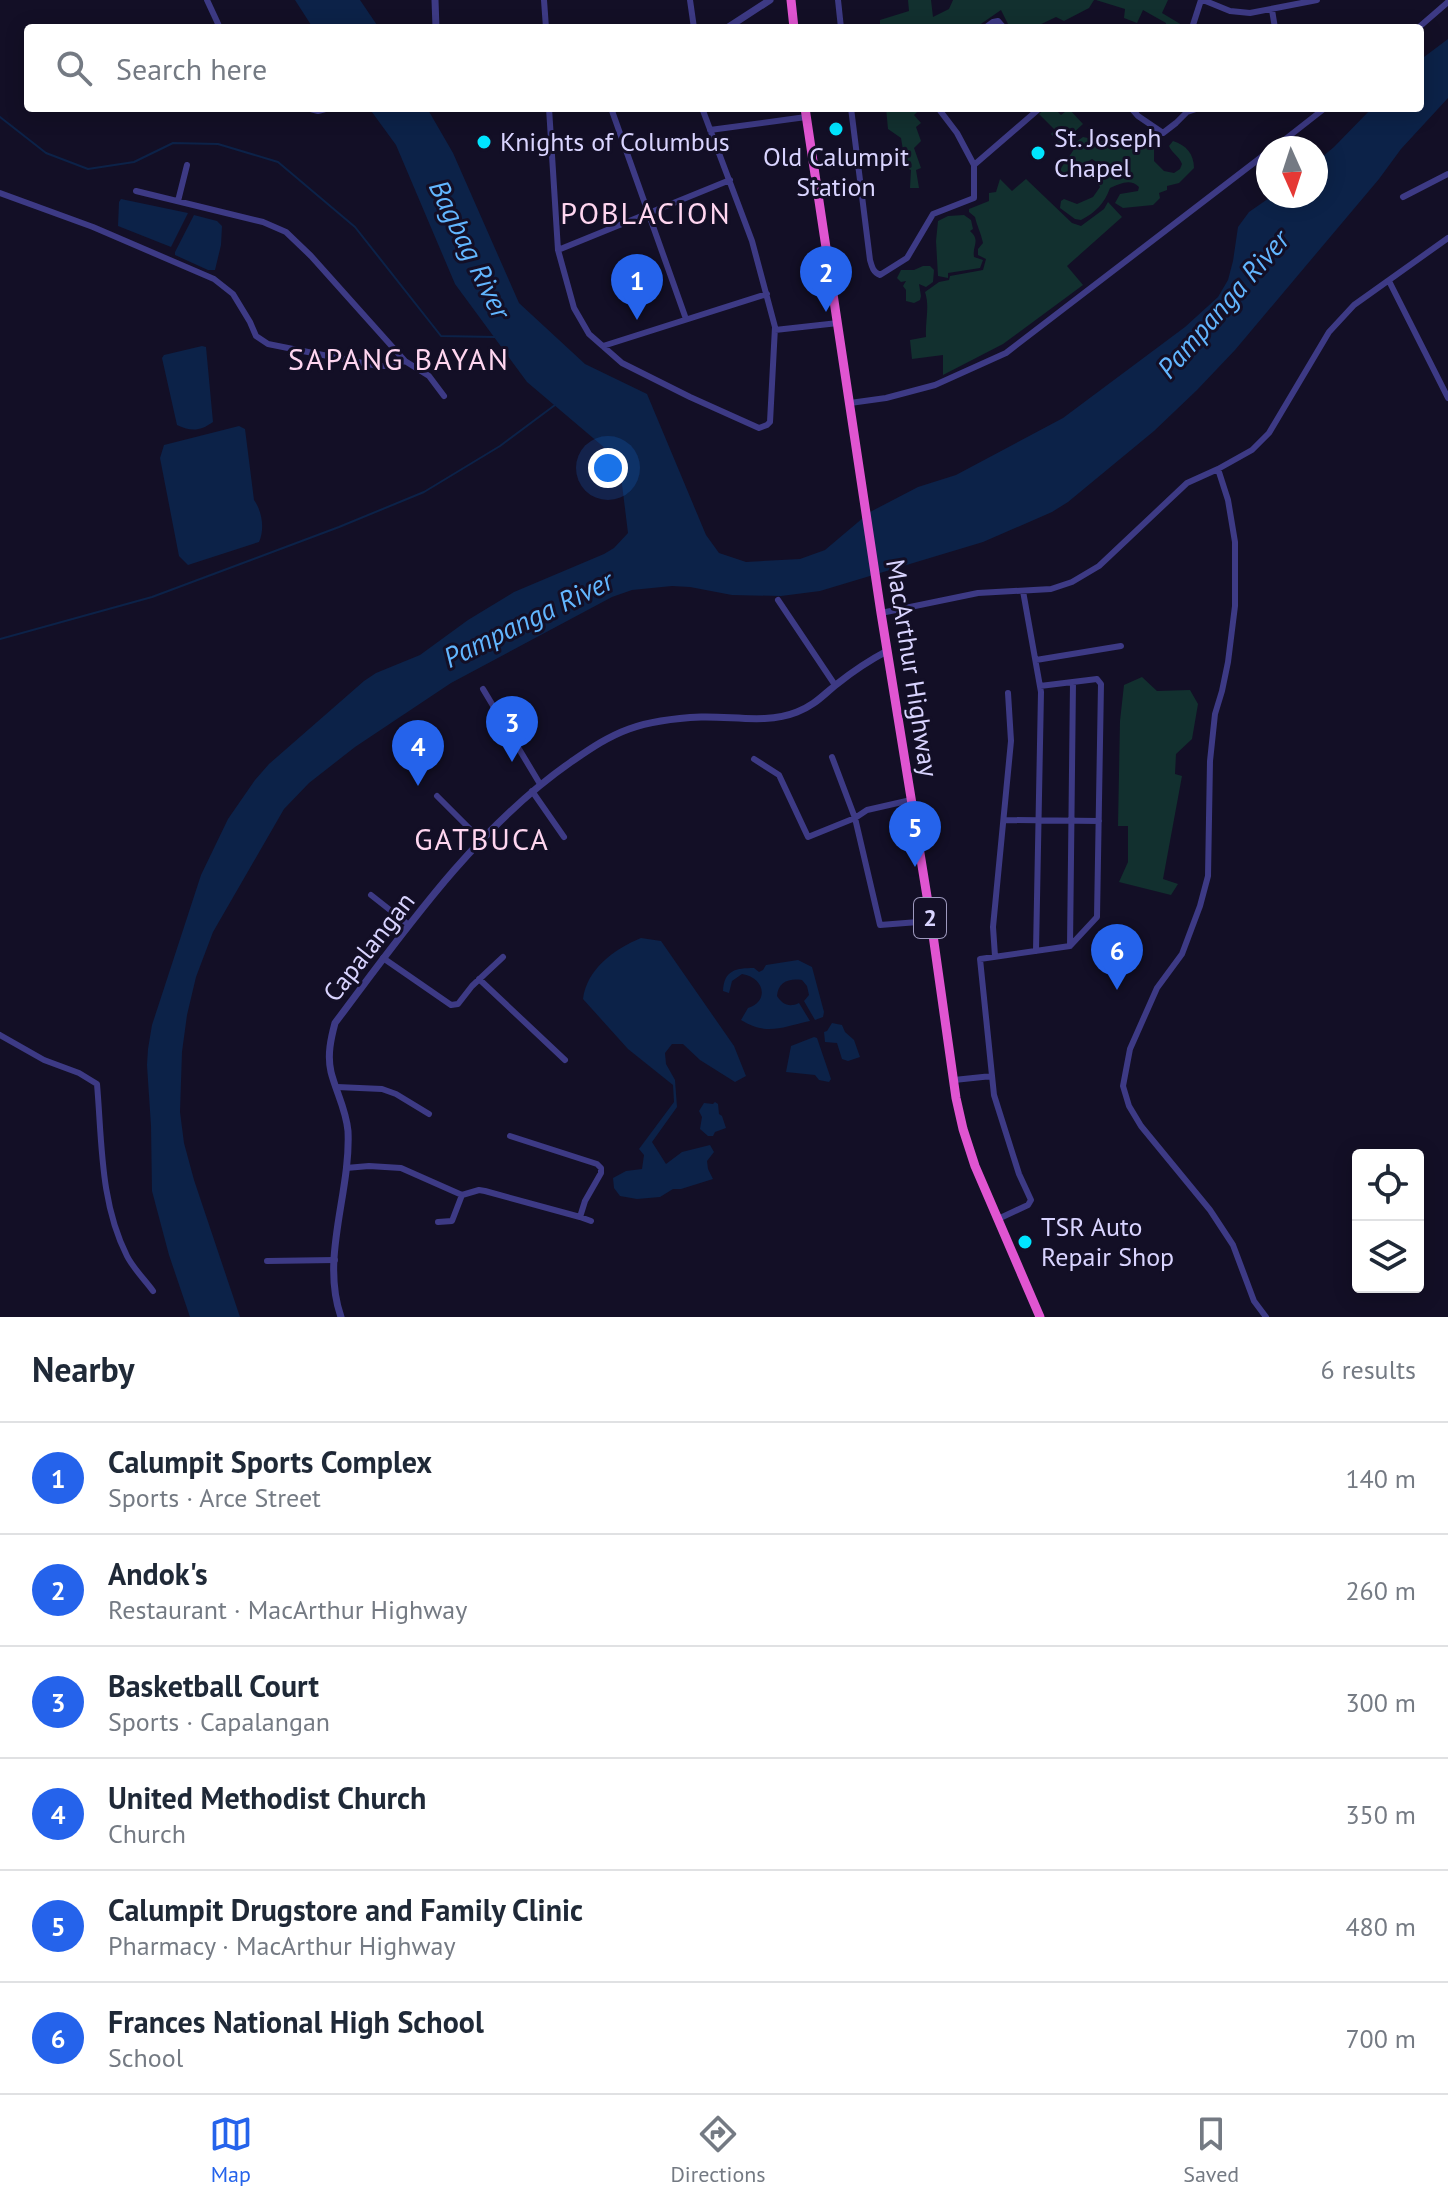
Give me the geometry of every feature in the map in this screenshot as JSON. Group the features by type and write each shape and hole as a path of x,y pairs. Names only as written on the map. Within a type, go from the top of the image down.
{"highway":[{"path":"791,0 794,24"},
{"name":"MacArthur Highway","path":"805,112 954,1080 966,1139 1040,1317"}],"street":[{"path":"207,0 218,24"},
{"path":"435,0 436,24"},
{"path":"544,0 546,24"},
{"path":"690,0 693,24"},
{"path":"733,24 770,0"},
{"path":"838,0 841,24"},
{"path":"1193,24 1202,0 1230,11 1250,13 1317,0"},
{"path":"1423,24 1448,2"},
{"path":"1272,10 1274,24"},
{"path":"549,112 558,250 574,308 589,334 622,363 759,428 770,422 775,330 752,241 703,112"},
{"path":"612,112 686,319"},
{"path":"710,130 805,112"},
{"path":"852,112 870,260 880,275 907,258 933,214 974,198 974,165 942,112"},
{"path":"974,165 1035,112"},
{"path":"1134,112 1163,133 1187,112"},
{"path":"1310,112 1314,118"},
{"path":"1290,136 1321,112"},
{"path":"851,407 935,385 1006,353 1256,161"},
{"path":"178,201 187,165"},
{"path":"1403,197 1448,174"},
{"path":"558,250 730,180"},
{"path":"136,191 263,222 286,232 320,265 405,361 429,376 444,396"},
{"path":"0,193 93,227 214,279 233,294 256,336 268,344 378,366 405,361"},
{"path":"881,613 955,596 1051,589 1072,582 1099,566 1187,483 1252,450 1269,433 1329,332 1354,305 1448,238"},
{"path":"1389,281 1448,398"},
{"path":"603,346 767,294"},
{"path":"775,330 838,323"},
{"path":"1218,469 1228,500 1235,542 1235,606 1228,662 1215,714 1210,761 1208,876 1182,954 1157,988 1130,1049 1123,1086 1129,1106 1141,1126 1210,1210 1233,1245 1254,1301 1266,1317"},
{"path":"1023,591 1040,686 1036,951"},
{"path":"778,600 835,685"},
{"path":"1036,660 1121,646"},
{"name":"Capalangan","path":"341,1317 335,1301 335,1260 348,1151 343,1104 330,1064 331,1037 335,1023 409,925 481,840 532,791 605,739 632,728 700,717 769,719 796,712 824,697 835,685 887,651"},
{"path":"997,1219 1028,1205 1031,1200 1019,1174 994,1095 980,959 1070,946 1097,917 1101,684 1097,679 1040,686"},
{"path":"1070,946 1073,682"},
{"path":"483,689 540,784"},
{"path":"995,956 993,927 1011,741 1008,693"},
{"path":"832,757 855,818 880,925 931,921"},
{"path":"754,759 779,775 808,837 867,810 911,800"},
{"path":"532,791 564,837"},
{"path":"437,796 481,840"},
{"path":"1005,820 1099,821"},
{"path":"371,895 409,925"},
{"path":"383,958 451,1005 458,1004 503,957"},
{"path":"479,979 565,1060"},
{"path":"0,1035 44,1060 79,1073 97,1084 110,1211 127,1258 153,1291"},
{"path":"954,1080 992,1076"},
{"path":"337,1087 382,1089 429,1114"},
{"path":"510,1136 597,1164 601,1168 580,1217"},
{"path":"346,1168 401,1168 462,1195 485,1191 591,1221"},
{"path":"438,1222 452,1221 462,1195"},
{"path":"267,1261 335,1260"}],"green space":[{"path":"908,0 931,0 933,17 949,9 953,0 1094,0 1089,8 1064,21 1056,17 1041,24 1008,24 1001,10 981,24 880,24 880,20 909,11"},
{"path":"1096,0 1168,0 1162,13 1180,24 1166,24 1143,10 1137,23 1124,18 1125,9"},
{"path":"886,112 917,112 914,115 921,123 916,127 921,141 914,148 921,168 916,170 919,188 910,188 911,170 904,156 901,138 888,129"},
{"path":"1072,112 1083,124 1061,144 1051,134 1055,130 1039,114"},
{"path":"1140,134 1149,135 1154,143 1154,161 1164,171 1174,173 1182,164 1169,146 1173,141 1188,151 1194,168 1179,183 1167,186 1167,190 1159,193 1160,198 1153,205 1123,208 1115,203 1120,194 1138,191 1136,184 1129,182 1110,188 1099,207 1081,220 1060,208 1064,199 1077,204 1093,197 1100,187 1098,182 1104,171 1092,159 1066,178 1060,171 1076,142 1083,137 1129,143"},
{"path":"1000,179 1012,191 1026,179 1072,223 1081,226 1104,209 1108,202 1122,217 1067,266 1083,285 1003,344 943,375 943,355 912,359 910,340 926,337 925,292 939,282 949,280 950,276 983,270 986,259 978,255 978,249 983,243 975,217 969,209 989,201 989,193 996,192"},
{"path":"964,215 971,220 973,229 970,231 976,240 974,257 983,260 980,268 948,273 948,278 938,276 938,221 948,216"},
{"path":"923,266 934,270 933,282 926,287 919,284 920,300 914,303 906,301 903,286 906,281 901,282 897,278 901,270"},
{"path":"1142,677 1157,691 1190,690 1198,704 1192,739 1176,754 1175,774 1182,776 1163,879 1178,884 1171,895 1119,882 1128,862 1128,826 1118,826 1120,721 1124,685"}],"water":[{"path":"295,0 360,0 376,24 310,24"},
{"path":"1448,39 1448,98 1401,149 1235,350 1197,390 1154,431 1052,512 983,542 820,591 781,596 732,595 672,586 632,590 612,597 451,683 355,747 309,783 284,809 213,932 196,977 187,1015 180,1112 184,1143 240,1317 190,1317 152,1191 148,1049 152,1025 201,875 228,819 269,764 364,681 420,655 514,592 604,554 628,533 619,460 527,382 455,284 396,145 372,112 429,112 453,153 519,303 585,364 647,394 706,535 719,553 746,562 800,559 825,550 870,512 918,487 956,475 1063,418 1185,327 1218,297 1228,280 1238,227 1249,212 1256,207 1328,208 1328,152 1368,112 1424,112 1424,57"},
{"path":"121,199 188,213 171,247 118,226"},
{"path":"194,215 217,221 222,226 215,270 208,270 175,255"},
{"path":"206,347 213,422 192,430 177,425 162,358"},
{"path":"239,426 245,429 254,500 262,520 259,542 188,565 179,556 160,458 164,445"},
{"path":"641,938 661,941 734,1046 746,1076 735,1082 700,1060 683,1044 672,1044 665,1053 666,1064 675,1080 677,1107 652,1142 666,1164 682,1152 710,1145 714,1152 707,1161 713,1179 673,1189 660,1197 637,1199 620,1196 614,1188 613,1178 626,1171 642,1169 644,1155 639,1149 674,1102 673,1085 628,1049 583,999 590,978 603,961"},
{"path":"798,960 812,967 823,1017 815,1020 804,1001 809,995 807,986 802,980 793,980 782,984 777,996 786,1004 799,1003 810,1021 767,1029 741,1020 748,1008 759,1000 762,990 755,980 742,974 732,981 729,993 723,991 729,974 748,968 759,972 766,965"},
{"path":"832,1023 842,1025 854,1040 860,1057 848,1061 842,1059 837,1043 825,1042 824,1032"},
{"path":"817,1038 831,1079 829,1082 819,1080 815,1075 786,1072 791,1046"},
{"path":"715,1102 726,1128 708,1136 700,1129 702,1117 699,1111 704,1103"}],"waterway":[{"name":"Bagbag River","path":"0,117 46,153 88,169 134,162 173,143 218,144 278,162 355,227 441,336 495,337"},
{"path":"0,639 152,597 424,492 500,446 555,405"}],"place":[{"name":"Old Calumpit Station","path":"836,129"},
{"name":"Knights of Columbus","path":"484,142"},
{"name":"St. Joseph Chapel","path":"1038,153"},
{"name":"Andok's","path":"826,312"},
{"name":"Calumpit Sports Complex","path":"637,320"},
{"name":"Basketball Court","path":"512,762"},
{"name":"United Methodist Church","path":"418,786"},
{"name":"Calumpit Drugstore and Family Clinic","path":"915,867"},
{"name":"Frances National High School","path":"1117,990"},
{"name":"TSR Auto Repair Shop","path":"1025,1242"}],"district":[{"name":"POBLACION","path":"646,214"},
{"name":"SAPANG BAYAN","path":"399,360"},
{"name":"GATBUCA","path":"482,840"}],"water label":[{"name":"Pampanga River","path":"1223,304"},
{"name":"Pampanga River","path":"528,619"}]}
